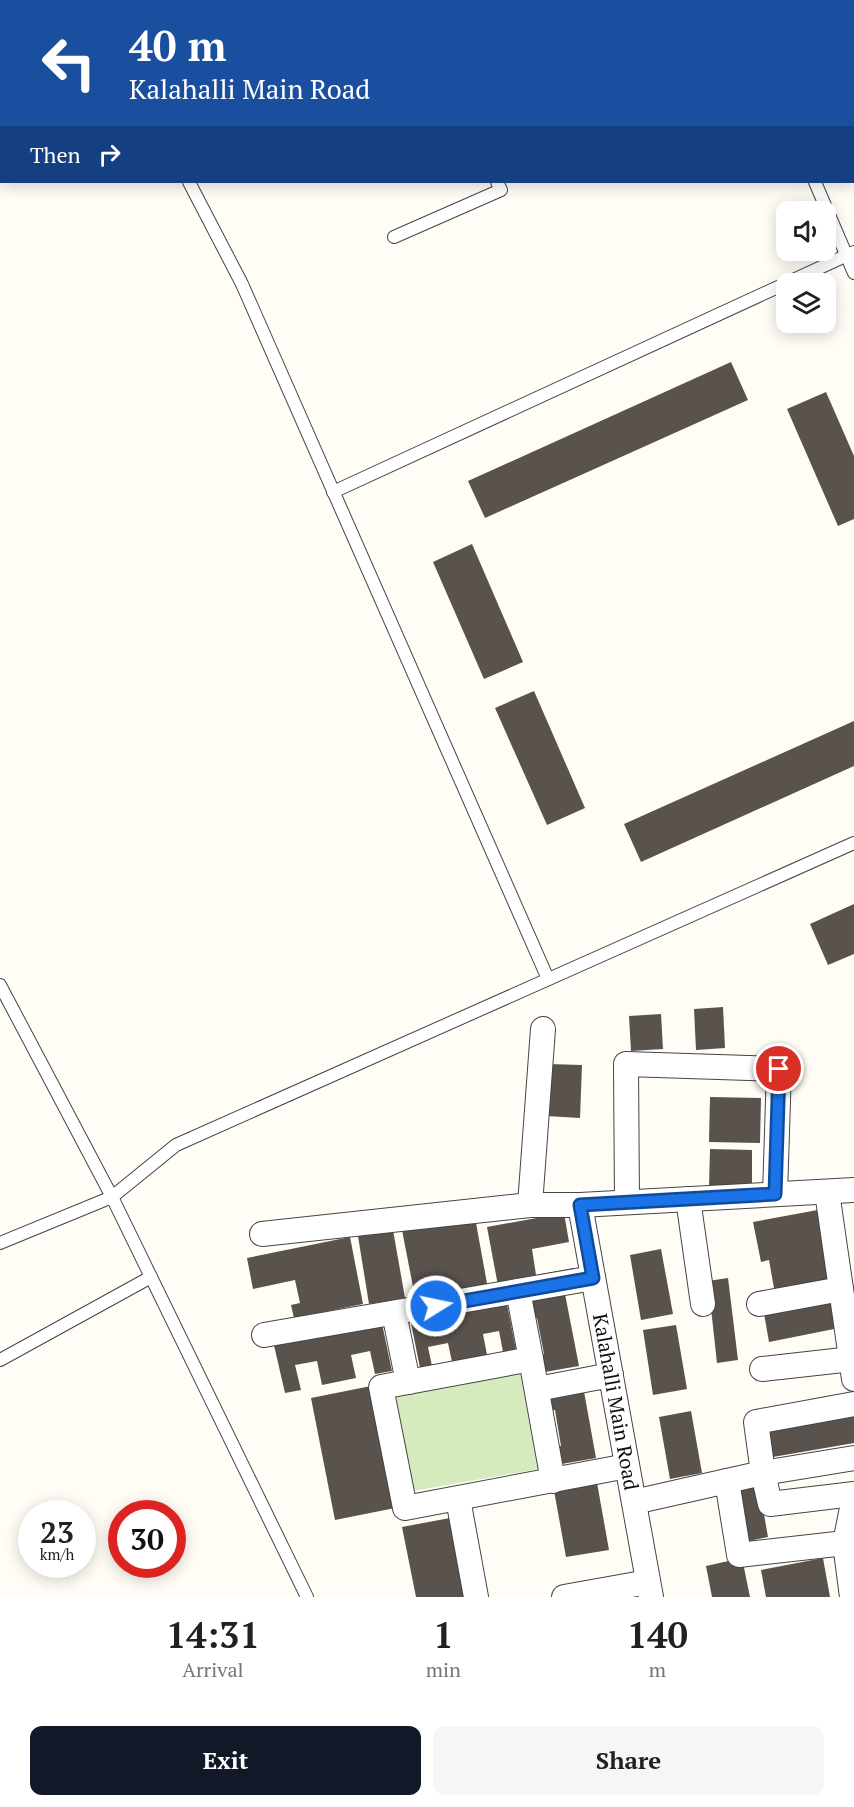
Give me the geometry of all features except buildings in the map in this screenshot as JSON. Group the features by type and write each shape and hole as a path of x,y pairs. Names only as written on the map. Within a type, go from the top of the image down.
{"street":[{"path":"530,1205 543,1029"},
{"path":"627,1202 626,1064 779,1069 775,1194"},
{"path":"262,1234 530,1205 580,1205 854,1191"},
{"path":"762,1369 853,1358 827,1192"},
{"path":"688,1199 704,1304"},
{"name":"Kalahalli Main Road","path":"580,1205 650,1589"},
{"path":"264,1335 593,1278"},
{"path":"759,1304 841,1289"},
{"path":"518,1291 553,1480"},
{"path":"394,1313 408,1382"},
{"path":"531,1359 381,1387 405,1508 627,1467"},
{"path":"537,1389 611,1375"},
{"path":"852,1597 845,1543 854,1496 770,1504 756,1422 854,1404"},
{"path":"634,1502 764,1473 854,1458"},
{"path":"727,1481 739,1555 845,1543"},
{"path":"458,1499 476,1597"},
{"path":"564,1597 650,1589"}],"lane":[{"path":"190,183 242,284 548,979"},
{"path":"394,237 501,190 498,183"},
{"path":"815,183 850,254 854,273"},
{"path":"333,492 850,254"},
{"path":"0,1243 112,1197 176,1145 854,843"},
{"path":"0,985 112,1197 307,1597"},
{"path":"0,1360 151,1277"}],"green space":[{"path":"521,1372 539,1469 413,1491 396,1395"}],"route":[{"path":"436,1306 593,1278 580,1205 775,1194 779,1069"}]}
